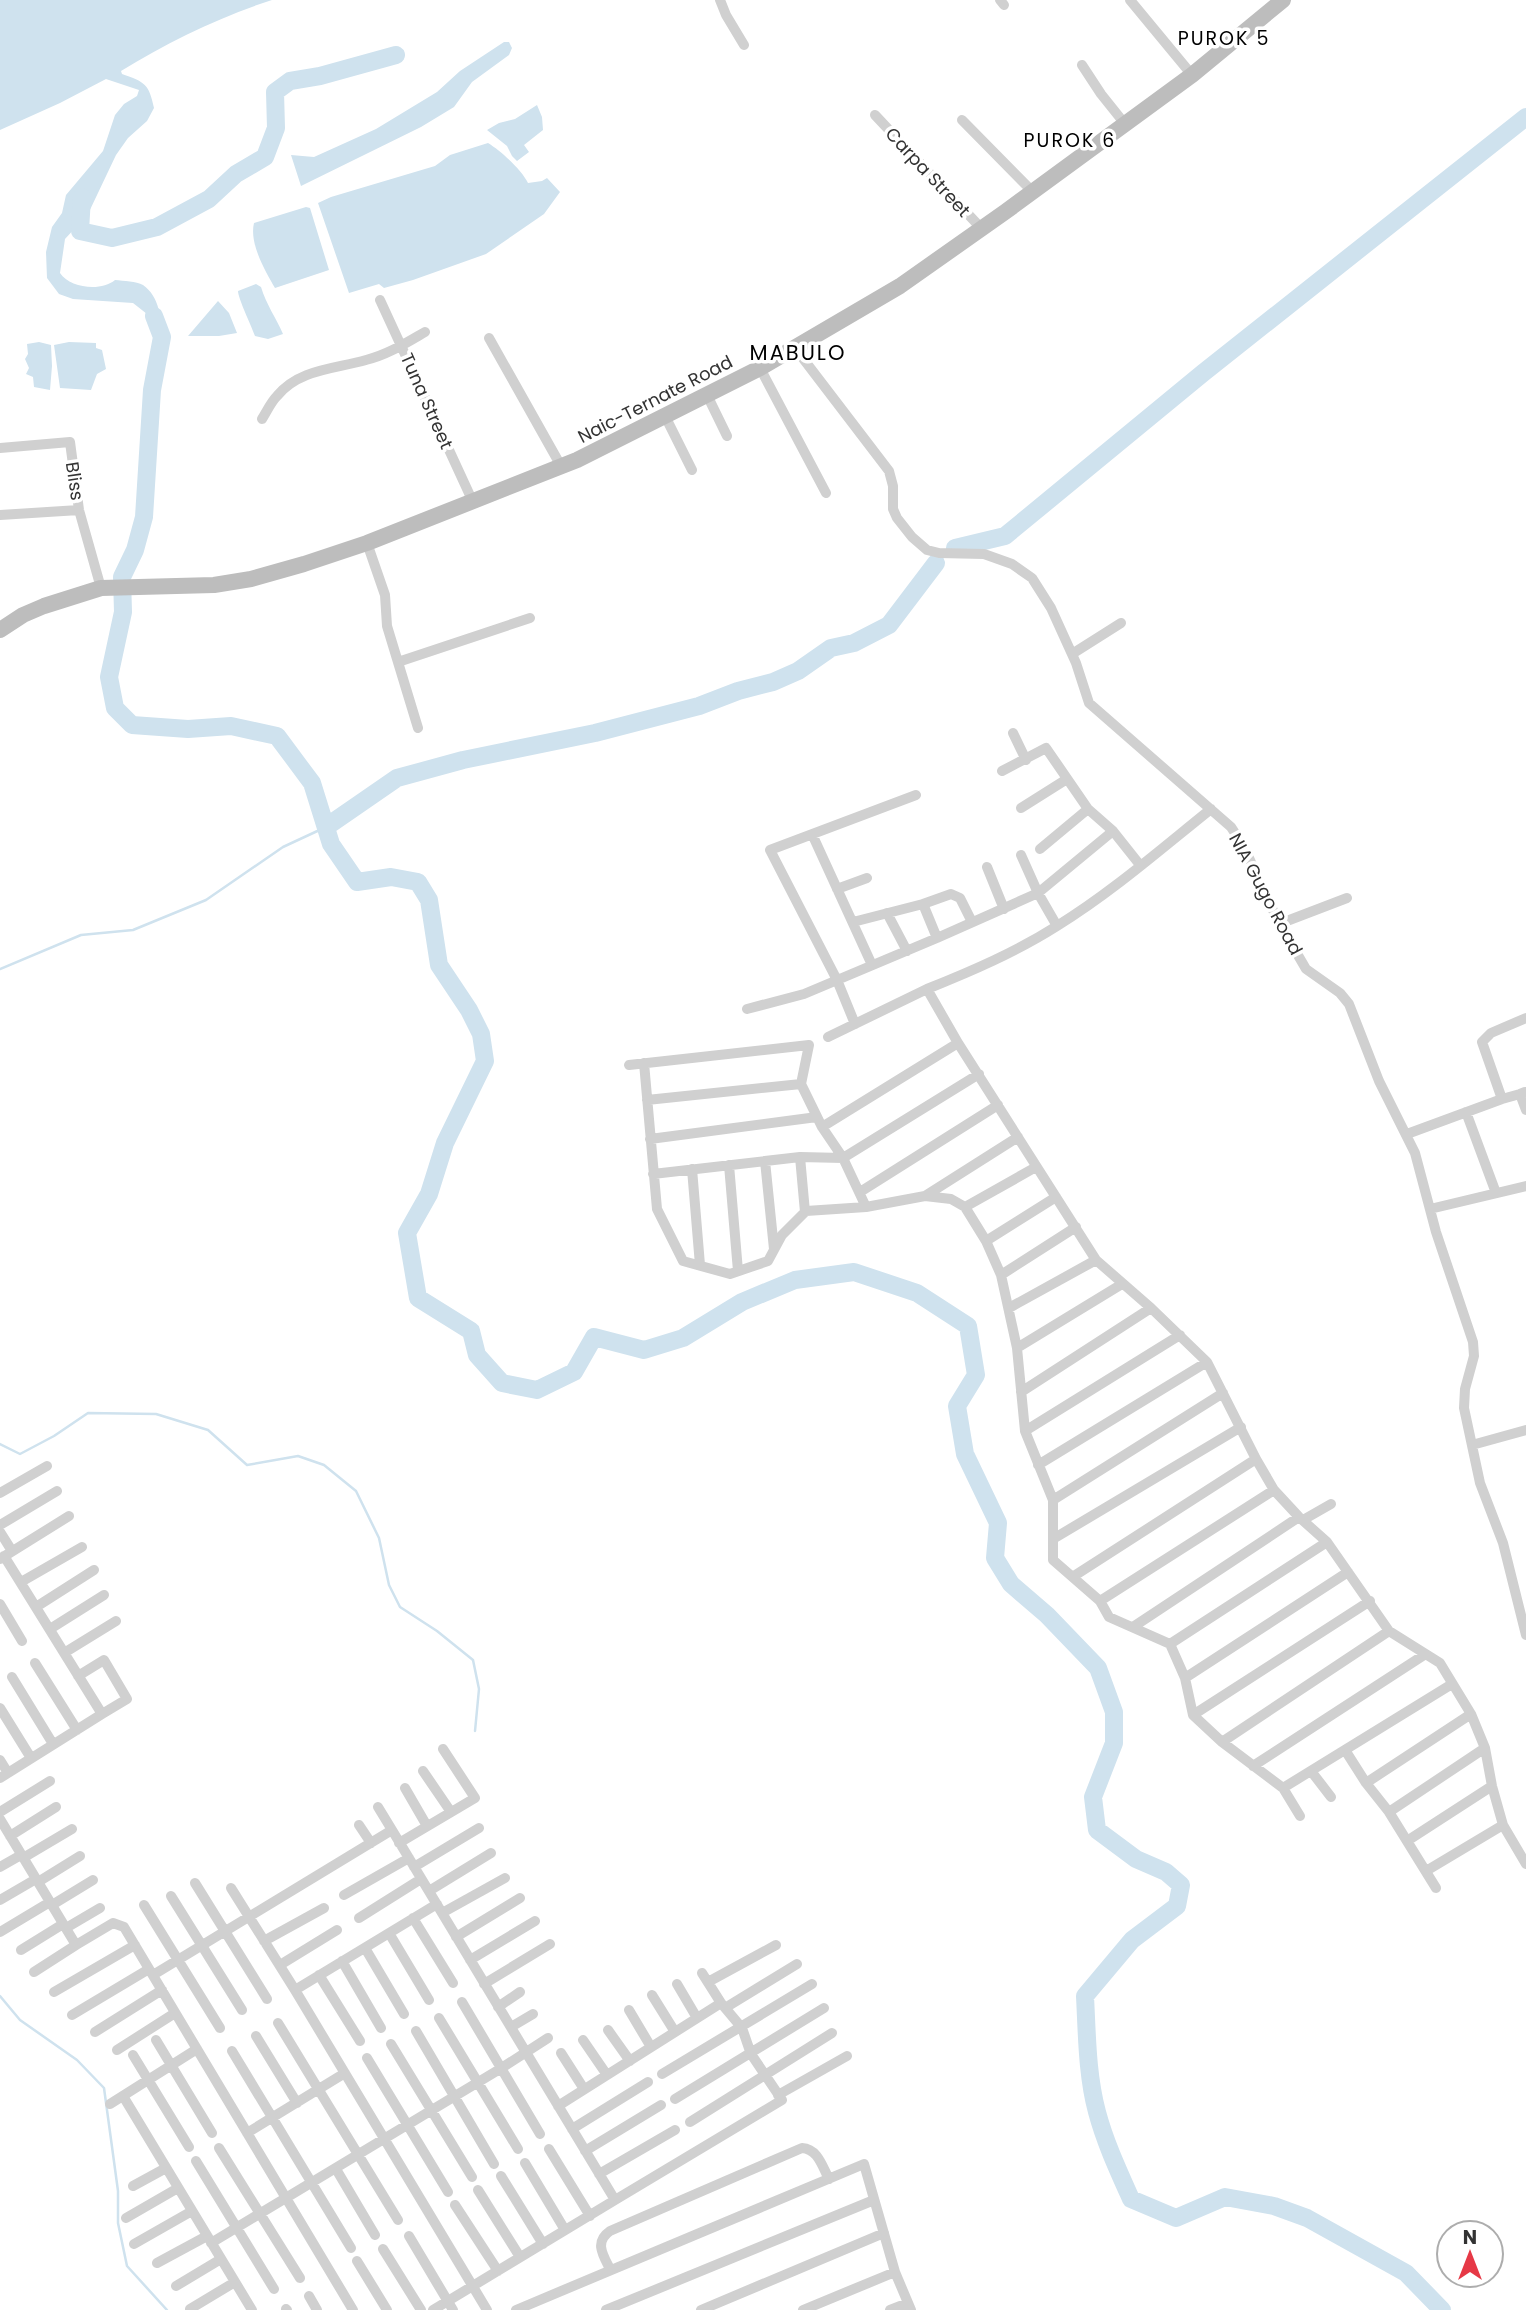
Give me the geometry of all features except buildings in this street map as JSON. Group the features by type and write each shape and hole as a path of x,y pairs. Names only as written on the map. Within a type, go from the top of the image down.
{"main road":[{"name":"Naic-Ternate Road","path":"0,630 23,615 44,606 109,587 233,582 304,564 367,543 561,466 665,416 760,368 900,286 1192,75 1273,3"}],"street":[{"path":"720,0 744,45"},
{"path":"1130,0 1192,75"},
{"path":"1082,65 1125,124"},
{"name":"Carpa Street","path":"875,115 981,228"},
{"path":"962,120 1033,192"},
{"name":"Tuna Street","path":"380,300 473,502"},
{"path":"262,419 276,396 300,377 368,360 425,332"},
{"path":"489,338 561,466"},
{"name":"NIA Gugo Road","path":"795,348 889,471 893,486 893,509 912,537 927,550 939,553 984,554 1012,564 1027,573 1039,586 1072,654 1085,694 1097,712 1237,835 1279,924 1306,969 1340,993 1349,1004 1379,1081 1415,1153 1473,1342 1474,1356 1465,1389 1464,1408 1480,1483 1503,1542 1526,1635"},
{"path":"760,368 826,493"},
{"path":"706,395 727,436"},
{"path":"665,416 692,470"},
{"name":"Bliss","path":"0,448 70,442 79,510 109,587"},
{"path":"0,515 79,510"},
{"path":"367,543 385,595 387,626 418,729"},
{"path":"398,662 530,618"},
{"path":"1072,654 1121,622"},
{"path":"1013,733 1026,760"},
{"path":"1002,771 1046,748 1088,809 1113,831 1140,865"},
{"path":"1021,808 1067,779"},
{"path":"855,1024 837,980 771,849 916,796"},
{"path":"1040,849 1088,809"},
{"path":"828,1037 927,989 984,967 1057,926 1211,810"},
{"path":"747,1009 804,995 1038,893 1113,831"},
{"path":"812,834 872,965"},
{"path":"1021,855 1057,926"},
{"path":"987,867 1004,909"},
{"path":"837,889 867,878"},
{"path":"853,922 951,894 960,898 972,922"},
{"path":"1279,924 1347,898"},
{"path":"923,904 937,938"},
{"path":"887,914 907,951"},
{"path":"927,989 958,1043 1096,1259 1207,1362 1255,1460 1275,1490 1327,1542 1389,1631 1440,1663 1471,1714 1485,1748 1503,1825 1526,1864"},
{"path":"1502,1099 1483,1047 1483,1039 1526,1018"},
{"path":"650,1139 820,1122 958,1043"},
{"path":"629,1065 808,1045 802,1084 820,1122 843,1158 866,1207"},
{"path":"643,1063 657,1209 682,1261 730,1273 768,1261 782,1235 806,1212 866,1207 925,1196 951,1199 965,1207 986,1241 1001,1275 1017,1348 1025,1432 1054,1500 1053,1560 1100,1601 1109,1617 1170,1644 1185,1678 1193,1716 1222,1742 1283,1788 1300,1816"},
{"path":"653,1174 800,1157 843,1158 979,1074"},
{"path":"647,1100 802,1084"},
{"path":"1407,1134 1523,1093 1526,1110"},
{"path":"860,1192 998,1105"},
{"path":"1466,1112 1496,1193"},
{"path":"925,1196 1018,1137"},
{"path":"800,1157 806,1212"},
{"path":"765,1161 774,1250"},
{"path":"729,1165 737,1271"},
{"path":"965,1207 1036,1167"},
{"path":"692,1169 700,1265"},
{"path":"1430,1209 1526,1185"},
{"path":"986,1241 1056,1197"},
{"path":"1001,1275 1076,1227"},
{"path":"1009,1308 1096,1259"},
{"path":"1017,1348 1122,1284"},
{"path":"1021,1392 1151,1308"},
{"path":"1025,1432 1180,1335"},
{"path":"1038,1465 1207,1362"},
{"path":"1054,1500 1223,1393"},
{"path":"1053,1539 1241,1427"},
{"path":"1472,1445 1526,1430"},
{"path":"1074,1576 1255,1460"},
{"path":"0,1493 47,1466"},
{"path":"1100,1601 1275,1490"},
{"path":"0,1525 57,1491"},
{"path":"1133,1627 1301,1518 1331,1504"},
{"path":"5,1555 69,1516"},
{"path":"0,1532 5,1555 102,1714"},
{"path":"1170,1644 1327,1542"},
{"path":"21,1582 82,1547"},
{"path":"36,1607 94,1570"},
{"path":"1185,1678 1348,1573"},
{"path":"50,1629 104,1595"},
{"path":"1193,1716 1370,1601"},
{"path":"0,1604 22,1641"},
{"path":"64,1653 116,1621"},
{"path":"1222,1742 1389,1631"},
{"path":"1253,1766 1424,1655"},
{"path":"0,1760 4,1775 127,1699 104,1660 78,1676"},
{"path":"35,1663 77,1730"},
{"path":"12,1677 53,1744"},
{"path":"1283,1788 1452,1684"},
{"path":"0,1708 31,1758"},
{"path":"1366,1783 1471,1714"},
{"path":"1389,1812 1485,1748"},
{"path":"399,1843 475,1798 443,1749"},
{"path":"1345,1750 1389,1812 1436,1888"},
{"path":"423,1771 451,1812"},
{"path":"1311,1771 1331,1797"},
{"path":"0,1812 50,1781"},
{"path":"1407,1841 1492,1786"},
{"path":"405,1788 427,1826"},
{"path":"6,1836 56,1807"},
{"path":"378,1807 615,2200"},
{"path":"0,1819 6,1836 22,1856 76,1945"},
{"path":"359,1825 371,1843"},
{"path":"1426,1871 1503,1825"},
{"path":"344,1895 479,1828"},
{"path":"0,1867 72,1829"},
{"path":"72,2015 179,1959 392,1830"},
{"path":"429,1891 491,1853"},
{"path":"0,1900 80,1856"},
{"path":"295,1990 413,1918 439,1909 505,1878"},
{"path":"359,1918 421,1879"},
{"path":"0,1932 93,1880"},
{"path":"195,1883 267,1999"},
{"path":"231,1888 487,2310"},
{"path":"171,1896 242,2010"},
{"path":"456,1937 520,1898"},
{"path":"145,1905 220,2028"},
{"path":"21,1950 100,1908"},
{"path":"264,1941 324,1908"},
{"path":"413,1918 453,1983"},
{"path":"470,1960 535,1921"},
{"path":"34,1972 113,1923 124,1927 353,2310"},
{"path":"280,1965 337,1930"},
{"path":"389,1933 429,2000"},
{"path":"484,1984 550,1944"},
{"path":"54,1992 135,1945"},
{"path":"433,2310 451,2306 472,2287 782,2100 751,2054 741,2028 705,1977 776,1945"},
{"path":"365,1948 404,2014"},
{"path":"342,1961 381,2028"},
{"path":"558,2106 697,2018 797,1964"},
{"path":"319,1975 360,2042"},
{"path":"677,1984 697,2018"},
{"path":"662,2074 812,1984"},
{"path":"95,2032 162,1990"},
{"path":"498,2007 520,1992"},
{"path":"652,1995 675,2032"},
{"path":"462,2002 540,2134"},
{"path":"675,2099 824,2008"},
{"path":"629,2010 651,2047"},
{"path":"117,2050 175,2013"},
{"path":"511,2027 533,2014"},
{"path":"439,2018 518,2149"},
{"path":"278,2022 398,2220"},
{"path":"608,2030 630,2061"},
{"path":"416,2031 494,2164"},
{"path":"690,2122 832,2033"},
{"path":"256,2036 297,2103"},
{"path":"157,2263 237,2228 548,2038"},
{"path":"156,2040 212,2133"},
{"path":"583,2040 607,2075"},
{"path":"391,2044 472,2177"},
{"path":"110,2104 197,2049"},
{"path":"232,2050 314,2182 351,2248"},
{"path":"561,2053 584,2089"},
{"path":"133,2055 189,2147"},
{"path":"778,2095 847,2056"},
{"path":"368,2058 448,2192"},
{"path":"247,2133 345,2073"},
{"path":"572,2129 648,2082"},
{"path":"123,2096 221,2259 247,2308"},
{"path":"585,2151 661,2105"},
{"path":"599,2174 675,2130"},
{"path":"219,2148 262,2213 300,2278"},
{"path":"610,2269 600,2249 602,2236 802,2148 815,2153 829,2179"},
{"path":"549,2149 590,2216"},
{"path":"196,2161 274,2289"},
{"path":"525,2162 565,2230"},
{"path":"516,2310 864,2164 895,2272 909,2306 890,2310"},
{"path":"133,2186 166,2168"},
{"path":"336,2169 375,2235"},
{"path":"501,2176 543,2244"},
{"path":"125,2218 178,2188"},
{"path":"478,2190 520,2258"},
{"path":"606,2310 874,2200"},
{"path":"455,2205 498,2271"},
{"path":"134,2244 192,2211"},
{"path":"701,2310 884,2233"},
{"path":"409,2236 451,2306"},
{"path":"383,2249 421,2310"},
{"path":"176,2286 221,2259"},
{"path":"356,2260 387,2310"},
{"path":"803,2310 895,2272"},
{"path":"190,2309 235,2283"},
{"path":"309,2296 317,2310"}],"water":[{"path":"0,0 272,0 194,31 121,71 145,85 154,108 147,121 128,138 116,155 88,214 65,239 60,273 71,282 86,287 102,286 115,280 143,285 156,302 162,337 147,314 133,303 73,299 59,294 47,278 46,252 52,227 62,213 66,195 103,151 115,115 124,104 137,96 139,90 106,79 0,130"},
{"path":"504,42 509,42 512,48 509,55 472,82 454,107 421,127 301,186 291,155 314,157 376,129 437,92 460,71"},
{"path":"537,105 543,130 524,145 529,152 517,161 507,146 487,130 499,123 515,119"},
{"path":"488,143 511,161 528,183 547,178 560,192 544,214 486,254 413,280 384,288 379,284 349,293 318,203 435,166 450,155"},
{"path":"310,208 329,270 275,288 256,248 254,223"},
{"path":"256,284 261,287 283,334 268,339 255,336 238,291"},
{"path":"218,301 229,313 237,333 188,336"},
{"path":"39,342 51,345 50,390 34,387 33,377 26,374 29,368 25,359 28,354 27,344"},
{"path":"69,342 96,343 96,348 102,350 106,369 97,374 91,390 60,388 54,345"}],"waterway":[{"path":"82,197 80,231 112,238 157,227 209,199 236,174 265,157 276,128 275,92 290,81 320,76 396,55"},
{"path":"955,548 1005,536 1203,373 1526,117"},
{"path":"154,316 162,337 152,390 144,517 135,550 122,577 123,612 109,677 115,708 132,725 188,729 231,726 277,736 312,783 331,844 357,882 391,877 418,882 429,900 439,965 469,1010 481,1034 485,1061 445,1143 429,1194 407,1233 418,1298 471,1331 477,1355 502,1383 537,1390 574,1372 594,1337 644,1350 683,1338 742,1302 795,1280 854,1272 917,1293 968,1326 976,1375 957,1406 965,1454 998,1523 995,1558 1011,1584 1047,1615 1098,1668 1114,1712 1114,1743 1093,1797 1097,1830 1136,1859 1166,1872 1181,1885 1177,1906 1132,1940 1085,1996 1088,2054 1094,2098 1108,2145 1131,2199 1176,2218 1225,2197 1274,2206 1307,2218 1406,2273 1442,2310"},
{"path":"326,827 397,778 463,760 595,733 699,706 738,691 773,682 798,671 831,648 854,643 889,625 936,563"},
{"path":"0,969 81,935 133,930 206,900 283,847 326,827"},
{"path":"0,1444 20,1454 54,1436 88,1413 156,1414 208,1430 247,1465 298,1456 324,1465 356,1491 379,1538 389,1585 400,1607 437,1631 473,1660 479,1689 475,1731"},
{"path":"0,1996 20,2020 77,2060 104,2088 118,2191 118,2223 127,2266 167,2310"}],"district":[{"name":"PUROK 5","path":"1224,38"},
{"name":"PUROK 6","path":"1070,140"},
{"name":"MABULO","path":"798,352"}]}
